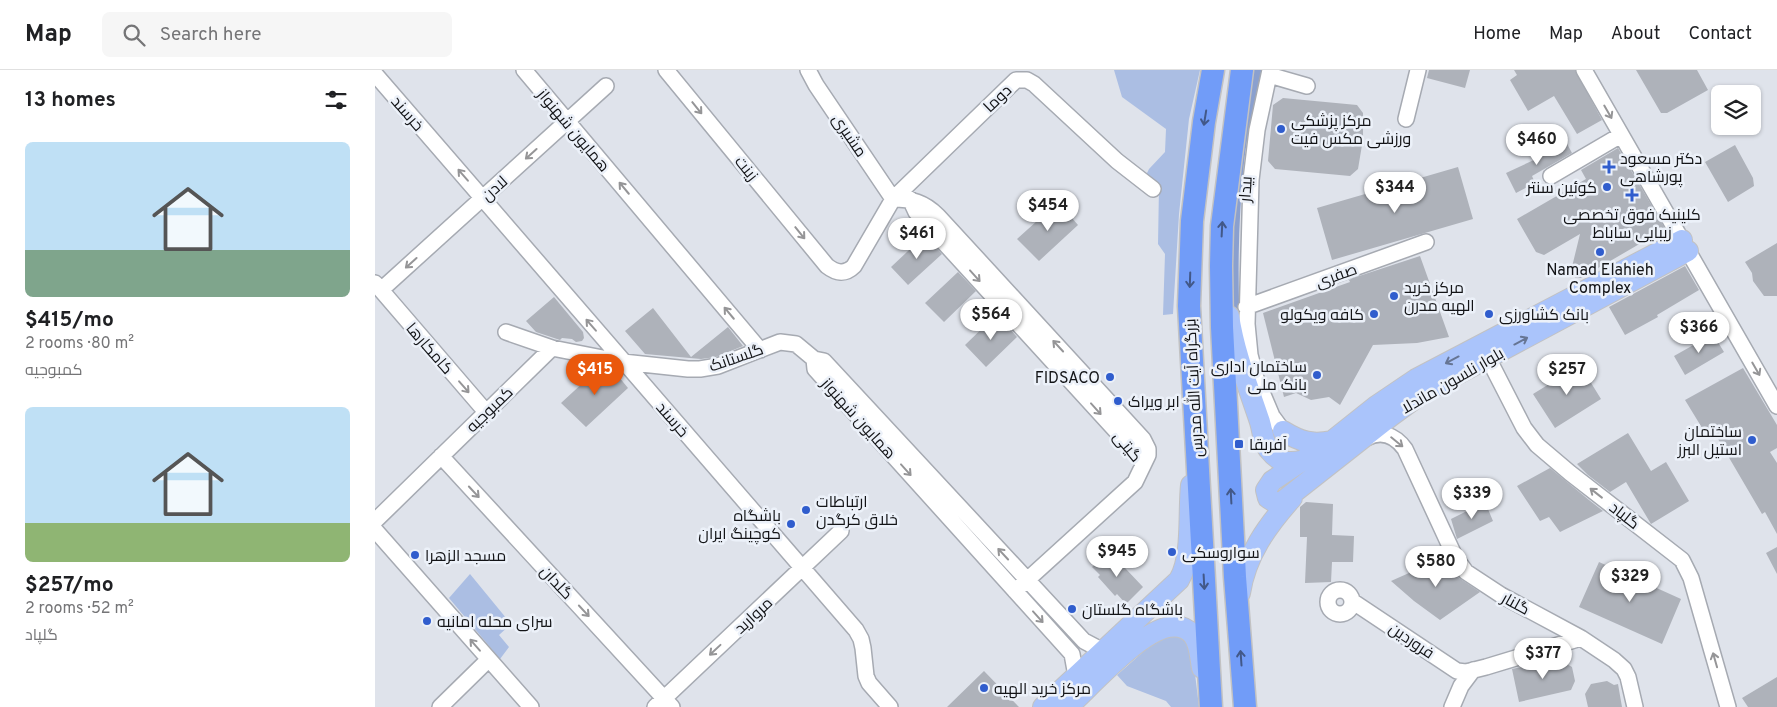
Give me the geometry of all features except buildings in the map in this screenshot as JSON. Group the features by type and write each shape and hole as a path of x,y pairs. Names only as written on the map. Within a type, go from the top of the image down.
{"highway":[{"name":"بزرگراه آیت الله مدرس","path":"1211,707 1189,306 1191,221 1213,70"},
{"name":"بزرگراه آیت الله مدرس","path":"1242,70 1222,226 1221,266 1222,327 1237,612 1245,707"}],"main road":[{"name":"بلوار نلسون ماندلا","path":"1484,352 1425,392 1283,501 1278,503 1271,502 1266,490 1270,484 1416,379 1484,352 1685,246"},
{"path":"1221,266 1228,313 1237,354 1269,450 1283,462 1292,463 1304,460"},
{"path":"1265,440 1269,446 1281,446 1285,439 1283,431"},
{"path":"1283,431 1296,439 1317,444 1332,441"},
{"path":"1043,707 1175,584 1183,573 1186,560 1191,487 1196,456"},
{"path":"1237,612 1242,579 1252,553 1270,523 1306,483"},
{"path":"1148,609 1158,604 1169,608 1174,618 1168,627"},
{"path":"1068,707 1135,645 1153,633 1168,627 1179,626 1187,629 1197,643 1211,707"}],"street":[{"name":"همایون شهنواز","path":"524,70 760,350"},
{"name":"زینت","path":"666,70 832,270 840,273 850,270 854,266 893,199"},
{"name":"مشیری","path":"808,70 816,85 893,199"},
{"path":"1406,119 1418,70"},
{"path":"1584,70 1777,406"},
{"path":"1267,72 1307,86"},
{"name":"بیدار","path":"1267,72 1252,170 1246,307 1247,340 1252,363 1267,406 1276,423 1283,431"},
{"name":"خرسند","path":"375,74 855,630 861,640 866,676 869,683 890,707"},
{"name":"دوما","path":"893,199 1012,83 1022,79 1033,84 1117,161 1153,189"},
{"name":"لادن","path":"378,286 482,198 607,86"},
{"path":"1551,176 1621,135"},
{"name":"گیتی","path":"893,199 910,199 927,206 938,216 1143,439 1148,449 1148,455 1135,482 1028,581"},
{"name":"صفری","path":"1246,307 1427,242"},
{"name":"کامکارها","path":"378,286 486,412"},
{"path":"506,332 552,348 623,362"},
{"name":"گلستانک","path":"623,362 700,369 718,366 775,343 786,342 796,344 818,363"},
{"name":"کمبوجیه","path":"375,521 552,348"},
{"name":"گلپاد","path":"1484,352 1524,428 1537,445 1682,560 1691,578 1728,707"},
{"name":"همایون شهنواز","path":"818,363 1084,641 1103,651"},
{"name":"همایون شهنواز","path":"818,363 1071,654 1076,676"},
{"name":"گلنار","path":"1354,445 1371,436 1382,433 1393,437 1403,445 1455,557 1466,572 1501,595 1581,638 1620,665 1628,677 1635,707"},
{"name":"گلدان","path":"441,456 664,704"},
{"path":"375,530 380,547 489,660 531,707"},
{"name":"مروارید","path":"664,704 841,531"},
{"path":"1015,591 1028,581"},
{"name":"فروردین","path":"1352,601 1457,671 1466,672 1473,670"},
{"path":"1452,707 1459,691 1473,670 1581,638"},
{"path":"440,707 489,660"}],"shaded area":[{"path":"1114,70 1200,70 1189,119 1179,214 1173,314 1163,315 1165,254 1158,244 1159,187 1144,179 1149,169 1165,152 1166,129 1122,97"},
{"path":"1249,70 1262,70 1247,140 1240,208 1239,298 1241,342 1233,309 1231,241"},
{"path":"470,574 511,624 499,635 509,647 500,659 449,598"},
{"path":"1162,635 1183,636 1193,657 1199,707 1171,707 1166,701 1127,686 1117,675"}],"place":[{"name":"مرکز پزشکی ورزشی مکس فیت","path":"1281,129"},
{"name":"دکتر مسعود پورشاهی","path":"1609,167"},
{"name":"کوئین سنتر","path":"1607,187"},
{"name":"کلینیک فوق تخصصی زیبایی ساباط","path":"1632,195"},
{"name":"Namad Elahieh Complex","path":"1600,252"},
{"name":"مرکز خرید الهیه مدرن","path":"1394,296"},
{"name":"کافه ویکولو","path":"1374,314"},
{"name":"بانک کشاورزی","path":"1489,314"},
{"name":"ساختمان اداری بانک ملی","path":"1317,375"},
{"name":"FIDSACO","path":"1110,377"},
{"name":"ابر ویراک","path":"1118,401"},
{"name":"ساختمان استیل البرز","path":"1752,440"},
{"name":"آفریقا","path":"1239,444"},
{"name":"ارتباطات خلاق کرگدن","path":"806,510"},
{"name":"باشگاه کوچینگ ایران","path":"791,524"},
{"name":"سواروسکی","path":"1172,552"},
{"name":"مسجد الزهرا","path":"415,555"},
{"name":"باشگاه گلستان","path":"1072,609"},
{"name":"سرای محله امانیه","path":"427,621"},
{"name":"مرکز خرید الهیه","path":"984,688"}]}
